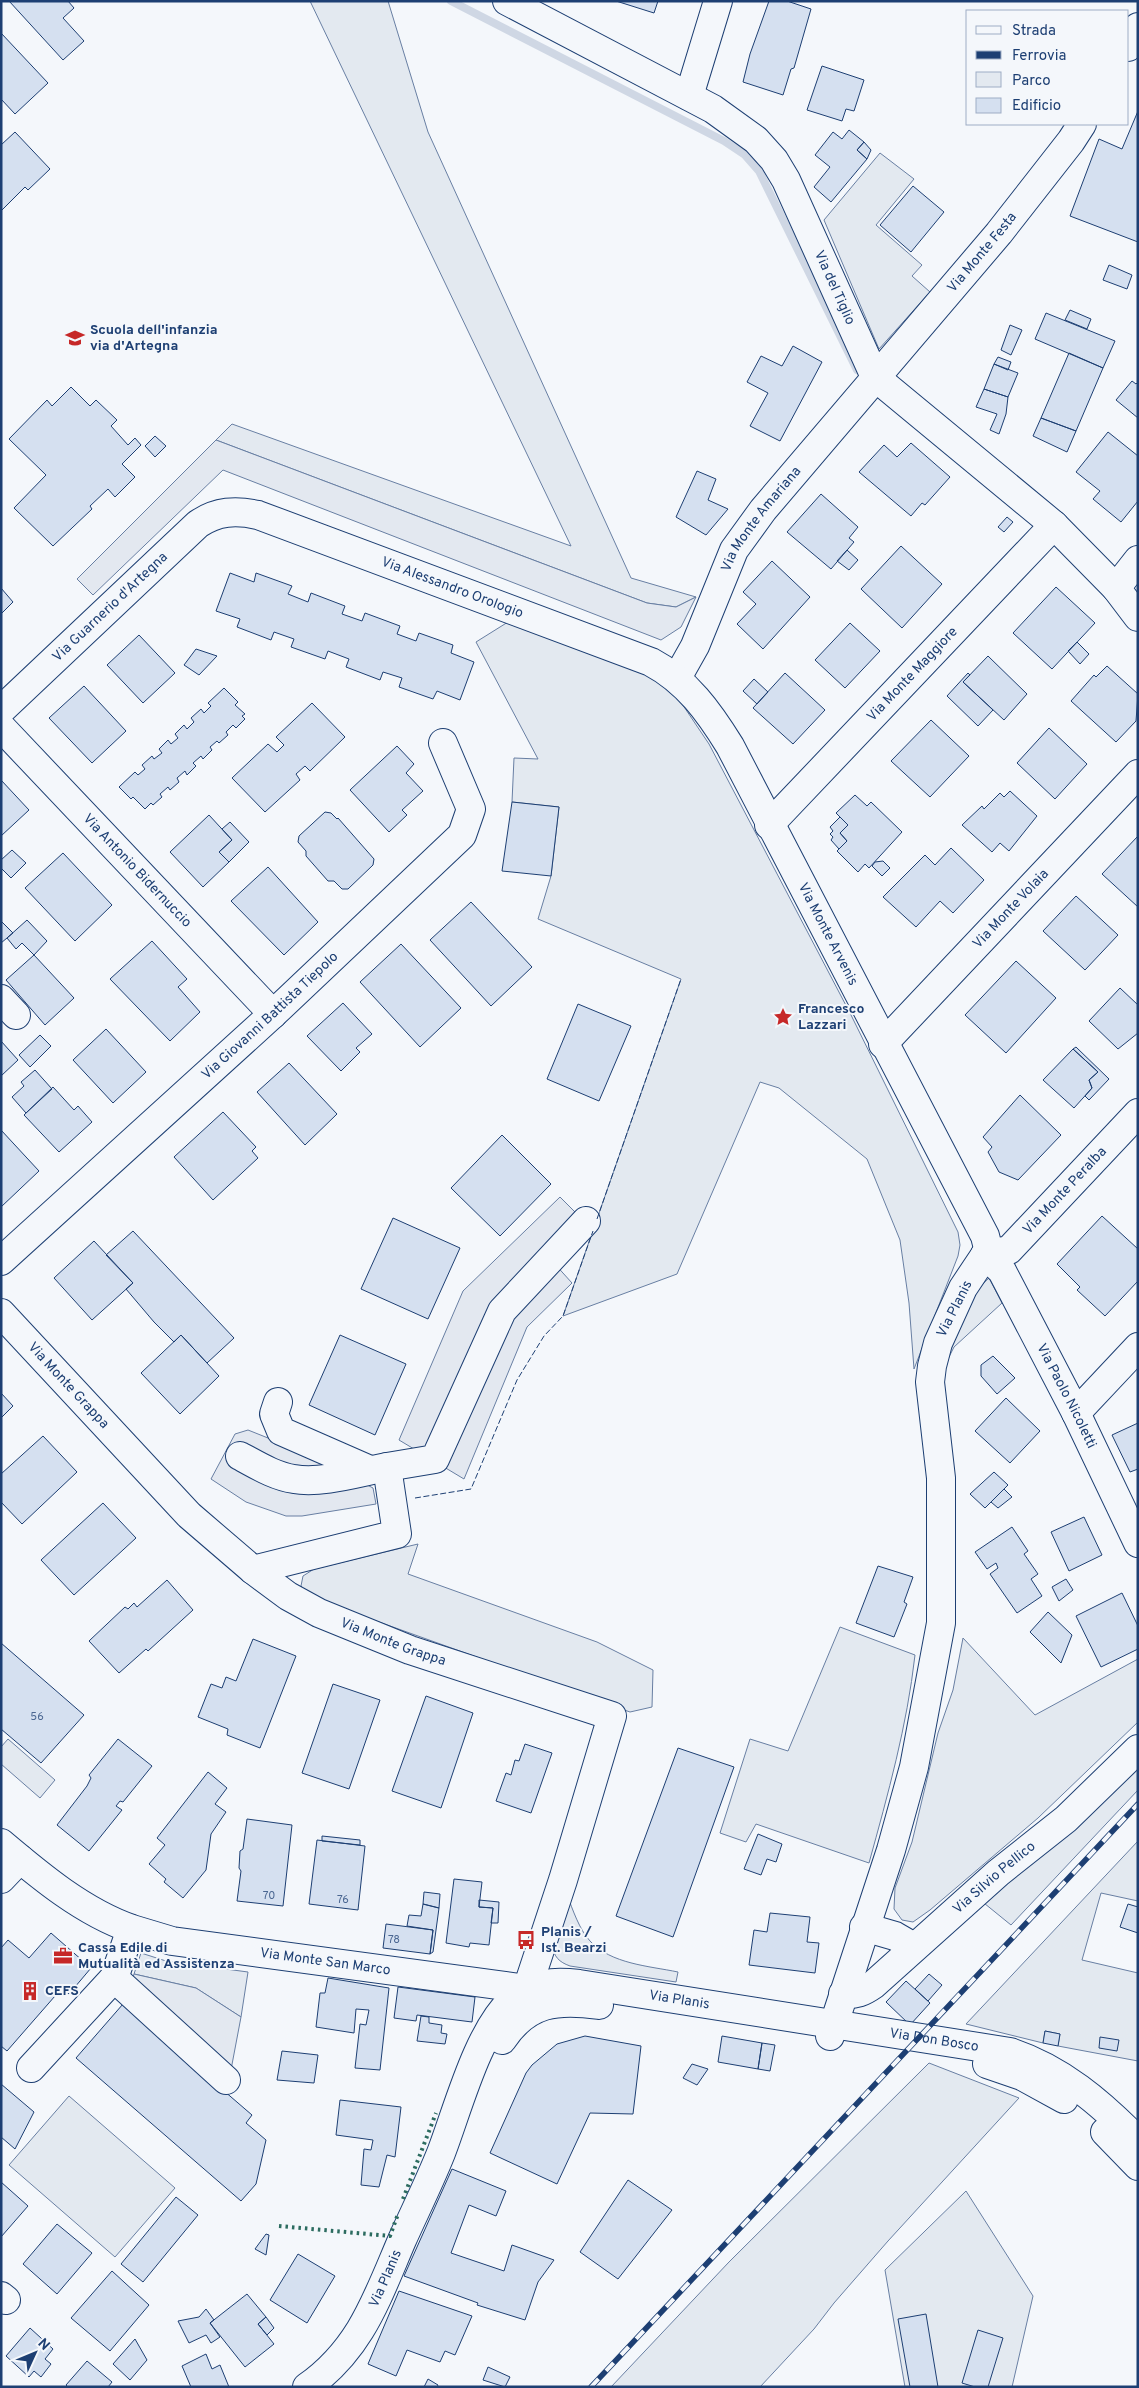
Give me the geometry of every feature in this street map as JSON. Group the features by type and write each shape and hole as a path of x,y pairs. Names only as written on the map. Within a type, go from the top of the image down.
{"street":[{"name":"Via del Tiglio","path":"507,1 689,96 737,125 756,140 774,160 786,180 875,377 1054,525 1116,588 1138,617"},
{"path":"689,96 718,1"},
{"path":"1129,45 1138,27"},
{"name":"Via Monte Festa","path":"875,377 999,234 1081,125"},
{"name":"Via Monte Amariana","path":"677,678 695,646 734,550 763,510 875,377"},
{"name":"Via Alessandro Orologio","path":"224,512 235,511 258,514 651,662 677,678"},
{"name":"Via Guarnerio d'Artegna","path":"1,710 198,524 224,512"},
{"name":"Via Monte Maggiore","path":"769,825 1054,525"},
{"path":"1116,588 1138,560"},
{"name":"Via Monte Arvenis","path":"677,678 712,718 730,746 883,1044 986,1236 988,1248 986,1255"},
{"name":"Via Antonio Bidernuccio","path":"1,727 273,1014"},
{"name":"Via Giovanni Battista Tiepolo","path":"1,1261 273,1014 462,835 471,809 443,743"},
{"name":"Via Monte Volaia","path":"883,1044 1138,774"},
{"name":"Via Monte Peralba","path":"986,1255 1009,1250 1138,1113"},
{"path":"240,1456 267,1471 294,1479 320,1478 435,1460 502,1311 586,1221"},
{"name":"Via Planis","path":"307,2387 332,2366 358,2337 440,2154 467,2111 496,2048 531,1999 546,1982 560,1982 832,2030 864,1927 891,1850 914,1767 941,1623 941,1478 930,1382 932,1366 938,1343 963,1288 986,1255"},
{"name":"Via Paolo Nicoletti","path":"986,1255 1002,1271 1076,1413 1138,1543"},
{"name":"Via Monte Grappa","path":"1,1313 189,1515 252,1570 288,1596 345,1625 410,1650 612,1716 563,1880 531,1999"},
{"path":"1076,1413 1138,1348"},
{"path":"278,1402 274,1414 281,1431 378,1468"},
{"path":"252,1570 397,1534 378,1468"},
{"name":"Via Silvio Pellico","path":"844,1994 852,1995 868,1989 998,1873 1066,1819 1138,1749"},
{"path":"1,1879 10,1851"},
{"name":"Via Monte San Marco","path":"10,1851 55,1887 93,1911 130,1928 172,1941 531,1999"},
{"path":"864,1927 895,1936 914,1947"},
{"path":"31,2068 114,1978 130,1928"},
{"path":"114,1978 226,2080"},
{"name":"Via Don Bosco","path":"832,2030 945,2053 1002,2069 1049,2091 1090,2119 1138,2166"},
{"name":"Via Don Bosco","path":"832,2030 984,2047 1033,2060 1084,2091 1138,2141"}],"green space":[{"path":"310,1 388,1 428,132 631,578 696,597 676,607 647,603 216,440 232,424 571,546"},
{"path":"880,153 914,179 876,225 922,265 912,276 930,292 879,349 824,220"},
{"path":"508,622 634,664 668,683 709,744 851,1015 958,1232 960,1245 958,1256 914,1369 909,1303 900,1240 867,1159 779,1088 760,1082 677,1274 563,1316 681,979 538,919 551,876 559,807 512,802 514,758 538,759 476,642"},
{"path":"989,1278 1002,1303 954,1347 947,1361 962,1316 981,1286"},
{"path":"418,1544 408,1574 597,1642 653,1670 652,1707 630,1712 312,1598 301,1586 303,1576 314,1569"},
{"path":"840,1627 915,1655 902,1734 869,1863 756,1824 746,1842 720,1833 750,1739 788,1751"},
{"path":"963,1638 1035,1715 1138,1659 1138,1722 1038,1818 930,1910 913,1922 902,1920 894,1909 895,1888 912,1842 938,1733 953,1690"},
{"path":"8,1739 55,1780 40,1798 1,1764 1,1747"},
{"path":"1138,1757 1138,1790 1011,1925 979,1899"},
{"path":"1138,1841 1138,1901 1101,1893 1082,1960 1138,1973 1138,2061 1058,2046 1060,2034 1045,2031 1043,2043 966,2024"},
{"path":"567,1895 583,1931 599,1949 631,1963 678,1972 676,1982 570,1966 560,1961 554,1953 552,1945"},
{"path":"141,1953 166,1961 248,1972 241,2017 196,1988 134,1974"},
{"path":"929,2063 1019,2098 888,2241 814,2329 760,2387 611,2387 729,2262"},
{"path":"69,2096 175,2188 115,2257 9,2165"},
{"path":"966,2191 1033,2296 1012,2387 905,2387 885,2270"}],"shaded area":[{"path":"216,440 647,603 676,607 696,597 681,627 661,640 223,470 93,595 77,579"},
{"path":"560,1197 577,1214 544,1252 572,1283 527,1327 464,1479 399,1440 463,1291"},
{"path":"248,1430 308,1454 373,1488 376,1504 302,1516 286,1516 246,1502 211,1479 235,1434"},
{"path":"134,1974 196,1988 241,2017 230,2075 129,1991"}],"building":[{"path":"9,1 68,1 74,8 63,18 84,41 63,60"},
{"path":"616,1 658,1 654,13"},
{"path":"769,1 787,1 811,9 794,68 791,69 783,95 743,82 750,54"},
{"path":"1,33 48,83 15,114 1,99"},
{"path":"822,66 864,80 854,111 846,109 842,121 807,110"},
{"path":"1138,111 1138,242 1070,216 1099,139 1122,149"},
{"path":"849,130 864,142 857,150 867,159 831,202 814,187 830,167 815,155 833,132 842,139"},
{"path":"15,132 50,169 28,190 25,187 1,211 1,145"},
{"path":"864,142 871,150 867,159 857,150"},
{"path":"913,186 944,212 911,252 880,225"},
{"path":"1109,265 1132,275 1127,289 1103,280"},
{"path":"1070,310 1091,319 1087,329 1065,320"},
{"path":"1046,313 1115,341 1103,368 1035,339"},
{"path":"1010,325 1022,330 1011,355 1001,350"},
{"path":"793,346 822,362 780,441 750,426 768,393 747,382 761,356 782,366"},
{"path":"1069,353 1103,368 1076,431 1041,418"},
{"path":"998,357 1011,362 1008,370 994,364"},
{"path":"994,364 1018,373 1008,397 984,389"},
{"path":"1132,381 1136,384 1138,382 1138,418 1116,400"},
{"name":"Scuola dell'infanzia via d'Artegna","path":"71,387 90,406 96,400 117,420 111,426 128,445 135,438 141,445 122,464 135,477 115,497 108,489 90,506 92,509 53,546 14,508 46,475 9,439 47,400 52,406"},
{"path":"984,389 1008,397 1006,414 999,434 990,430 997,414 976,407"},
{"path":"1041,418 1076,431 1067,452 1033,436"},
{"path":"1108,432 1138,456 1138,501 1121,522 1093,499 1100,491 1076,472"},
{"path":"155,436 166,446 155,457 145,446"},
{"path":"911,443 950,477 925,505 922,503 911,516 859,472 884,445 897,457"},
{"path":"697,471 716,479 708,500 728,509 706,535 676,517"},
{"path":"821,494 858,527 849,538 854,542 831,569 787,532"},
{"path":"1007,517 1013,522 1004,532 998,527"},
{"path":"901,546 942,584 902,628 861,589"},
{"path":"847,550 858,560 849,570 837,561"},
{"path":"772,561 810,597 763,649 737,624 756,604 743,592"},
{"path":"230,573 254,582 256,573 292,586 288,594 308,602 311,593 345,606 342,614 362,621 365,613 400,626 397,634 416,641 419,633 453,645 451,653 474,662 460,700 437,691 433,699 399,687 402,678 383,672 380,680 346,667 349,659 328,651 325,659 291,647 294,639 274,632 271,640 237,627 240,619 216,611"},
{"path":"1056,587 1095,623 1052,669 1013,633"},
{"path":"1,588 13,602 1,614"},
{"path":"850,623 880,651 845,688 815,660"},
{"path":"139,635 175,673 143,703 107,665"},
{"path":"1077,642 1089,654 1080,664 1068,651"},
{"path":"196,649 217,656 199,675 184,665"},
{"path":"988,656 1027,694 1004,720 963,682"},
{"path":"1107,666 1138,694 1136,721 1116,742 1071,701 1094,675 1096,677"},
{"path":"785,673 825,710 793,744 753,708"},
{"path":"968,673 970,675 963,682 993,710 978,726 947,696"},
{"path":"754,679 768,692 757,704 743,691"},
{"path":"84,686 126,731 92,763 49,718"},
{"path":"224,688 238,702 235,705 245,714 242,716 245,719 236,728 233,725 226,732 228,735 219,743 217,741 210,747 212,750 203,759 201,756 193,763 196,766 187,775 185,771 177,778 179,782 170,790 168,787 160,794 162,797 153,805 151,803 145,809 133,797 131,799 119,787 135,772 138,775 145,769 142,765 152,756 154,759 162,753 159,749 168,740 171,744 178,738 175,734 184,725 187,729 194,722 191,718 201,709 204,713 211,706 208,703"},
{"path":"312,703 345,737 310,771 305,766 296,774 300,780 265,812 232,778 268,744 277,752 284,745 276,737"},
{"path":"931,720 969,756 930,797 891,761"},
{"path":"1049,728 1087,764 1055,799 1017,763"},
{"path":"397,746 414,764 406,773 423,791 402,810 407,815 389,832 350,790"},
{"path":"1,780 29,810 1,836"},
{"path":"1010,791 1037,816 1009,851 1000,843 992,852 962,825 982,806 984,809 1000,793 1004,797"},
{"path":"855,795 867,806 871,802 902,832 869,868 865,864 858,872 837,851 847,841 840,833 848,825 836,813"},
{"path":"512,802 559,807 551,876 502,871"},
{"path":"325,812 331,813 338,818 374,859 373,865 348,889 342,889 334,881 328,881 306,856 306,851 298,842 299,836"},
{"path":"209,815 232,840 219,852 229,862 203,887 170,852"},
{"path":"840,817 848,825 840,833 847,841 839,849 831,840 833,837 830,834 833,831 830,827"},
{"path":"230,822 249,842 229,862 219,852 232,840 222,829"},
{"path":"1138,836 1138,907 1102,874"},
{"path":"951,848 984,880 953,913 940,901 916,927 883,897 925,855 935,865"},
{"path":"12,850 26,863 11,878 1,868 1,860"},
{"path":"63,853 112,905 75,941 25,888"},
{"path":"883,861 890,868 882,876 872,866 875,862"},
{"path":"268,867 318,922 284,955 231,901"},
{"path":"1076,896 1118,935 1085,970 1043,931"},
{"path":"471,902 532,967 491,1006 430,940"},
{"path":"27,920 47,941 34,955 22,943 16,949 7,938"},
{"path":"1,921 13,933 1,943"},
{"path":"152,941 187,979 178,987 200,1012 170,1041 110,979"},
{"path":"401,944 461,1008 420,1047 360,982"},
{"path":"34,955 74,998 45,1025 6,980"},
{"path":"1016,961 1056,998 1006,1053 965,1015"},
{"path":"1120,988 1138,1005 1138,1033 1118,1049 1089,1021"},
{"path":"343,1003 372,1034 356,1048 360,1052 341,1071 307,1036"},
{"path":"578,1004 631,1026 599,1101 547,1079"},
{"path":"106,1029 146,1072 113,1103 73,1060"},
{"path":"40,1035 51,1046 30,1067 19,1055"},
{"path":"1,1041 18,1060 1,1076"},
{"path":"1076,1047 1109,1079 1089,1100 1085,1096 1092,1088 1089,1080 1098,1072 1073,1049"},
{"path":"1073,1049 1098,1072 1089,1080 1092,1088 1074,1108 1043,1080"},
{"path":"289,1063 337,1114 305,1145 257,1092"},
{"path":"35,1070 52,1089 26,1113 12,1097 24,1086 21,1082"},
{"path":"53,1087 74,1110 78,1106 92,1122 59,1152 24,1115"},
{"path":"1020,1095 1061,1135 1018,1180 999,1172 988,1152 992,1147 983,1137"},
{"path":"223,1112 256,1147 252,1151 258,1158 213,1200 174,1157"},
{"path":"1,1130 39,1171 1,1207"},
{"path":"502,1135 551,1184 500,1236 451,1188"},
{"path":"1102,1216 1138,1249 1138,1281 1105,1316 1077,1290 1080,1287 1057,1264"},
{"path":"393,1218 460,1248 428,1319 361,1289"},
{"path":"133,1231 234,1338 207,1363 181,1335 174,1342 154,1322 126,1289 133,1283 106,1255"},
{"path":"94,1241 133,1283 92,1320 54,1278"},
{"path":"181,1335 219,1376 180,1414 141,1373"},
{"path":"340,1335 406,1364 375,1435 309,1405"},
{"path":"993,1356 1015,1378 997,1394 981,1376 981,1365"},
{"path":"1,1393 13,1406 1,1418"},
{"path":"1006,1398 1040,1431 1010,1463 975,1431"},
{"path":"1138,1423 1138,1469 1130,1472 1112,1435"},
{"path":"43,1436 77,1472 22,1524 1,1502 1,1474"},
{"path":"994,1472 1008,1485 985,1508 970,1494"},
{"path":"1004,1489 1012,1497 998,1508 991,1502"},
{"path":"103,1503 136,1538 74,1595 41,1560"},
{"path":"1084,1517 1102,1555 1069,1571 1051,1532"},
{"path":"1012,1527 1028,1551 1024,1554 1038,1574 1031,1579 1042,1596 1017,1613 990,1574 998,1568 996,1563 987,1569 975,1552"},
{"path":"878,1566 913,1577 904,1602 907,1604 894,1637 856,1623"},
{"path":"1066,1579 1073,1590 1059,1601 1052,1587"},
{"path":"167,1580 193,1610 148,1651 146,1649 119,1673 89,1641 125,1607 128,1609 134,1603 137,1607"},
{"path":"1122,1593 1138,1626 1138,1649 1101,1667 1076,1616"},
{"path":"1048,1612 1072,1635 1061,1663 1030,1632"},
{"path":"253,1639 296,1656 260,1748 227,1735 228,1729 198,1717 211,1684 222,1688 226,1677 236,1681"},
{"path":"1,1643 84,1715 41,1763 1,1729"},
{"path":"333,1684 380,1700 349,1789 302,1773"},
{"path":"426,1696 473,1713 441,1808 392,1791"},
{"path":"118,1739 152,1766 123,1802 120,1801 116,1806 122,1810 89,1851 57,1825 87,1786 91,1778 89,1775"},
{"path":"525,1744 552,1753 531,1813 496,1801 506,1773 511,1775 515,1760 519,1761"},
{"path":"678,1748 734,1767 673,1937 616,1916"},
{"path":"208,1772 227,1788 215,1804 226,1812 211,1834 206,1870 183,1898 164,1882 166,1879 149,1864 165,1845 157,1838"},
{"path":"247,1819 292,1825 283,1906 237,1901 241,1871 239,1868 240,1851 243,1849"},
{"path":"758,1834 782,1844 776,1862 767,1859 761,1875 744,1869"},
{"path":"322,1836 360,1840 360,1845 322,1841"},
{"path":"317,1840 365,1846 358,1910 309,1904"},
{"path":"454,1879 482,1882 479,1907 493,1908 489,1945 470,1943 469,1947 446,1943"},
{"path":"424,1892 440,1894 439,1908 423,1904"},
{"path":"479,1900 499,1902 498,1923 491,1923 493,1908 479,1907"},
{"path":"423,1904 439,1908 433,1952 430,1954 433,1930 407,1926 409,1915 421,1916"},
{"path":"1128,1904 1138,1907 1138,1933 1120,1927"},
{"path":"770,1913 810,1917 807,1942 819,1943 815,1973 749,1965 754,1930 767,1932"},
{"path":"386,1924 433,1930 430,1954 383,1948"},
{"name":"CEFS","path":"51,1933 91,1968 69,1994 62,1988 7,2051 1,2046 1,1948 8,1940 29,1958"},
{"path":"929,1974 942,1985 928,2001 915,1989"},
{"path":"328,1978 389,1988 380,2070 355,2068 360,2024 366,2025 369,2010 356,2009 354,2033 316,2027 320,1993 325,1993"},
{"path":"906,1981 930,2003 910,2025 886,2002"},
{"path":"398,1987 475,1997 472,2022 417,2015 416,2021 394,2018"},
{"path":"123,2004 252,2115 246,2123 266,2140 256,2184 241,2201 76,2058"},
{"path":"421,2016 429,2017 429,2023 442,2025 441,2033 447,2034 445,2044 417,2041"},
{"path":"1045,2031 1060,2034 1058,2046 1043,2043"},
{"path":"585,2036 641,2046 633,2114 590,2113 557,2184 490,2153 526,2073 532,2065 557,2044"},
{"path":"722,2036 762,2043 758,2069 718,2062"},
{"path":"1100,2037 1119,2040 1117,2051 1099,2048"},
{"path":"762,2043 775,2045 770,2071 758,2069"},
{"path":"282,2051 318,2055 314,2083 277,2080"},
{"path":"692,2064 708,2069 697,2085 683,2078"},
{"path":"1,2084 34,2112 15,2149 1,2137"},
{"path":"340,2100 401,2107 395,2157 387,2155 379,2187 361,2185 364,2149 371,2150 373,2140 336,2135"},
{"path":"452,2169 506,2191 496,2216 469,2205 451,2253 504,2271 512,2245 554,2260 538,2282 525,2320 477,2305 478,2303 404,2276"},
{"path":"628,2180 672,2210 618,2279 580,2252"},
{"path":"1,2182 28,2206 1,2237"},
{"path":"176,2197 198,2215 143,2282 121,2264"},
{"path":"57,2224 92,2253 57,2294 23,2264"},
{"path":"266,2234 269,2235 266,2255 255,2249"},
{"path":"298,2254 335,2276 307,2323 270,2300"},
{"path":"112,2271 149,2305 110,2351 71,2318"},
{"path":"399,2291 472,2316 455,2355 445,2351 440,2362 407,2350 396,2376 368,2364"},
{"path":"247,2294 266,2317 258,2324 274,2344 245,2367 210,2323"},
{"path":"206,2309 214,2320 210,2323 220,2337 211,2343 206,2335 189,2343 178,2321 199,2317"},
{"path":"926,2314 938,2387 910,2387 898,2319"},
{"path":"266,2317 274,2328 267,2335 258,2324"},
{"path":"30,2328 53,2349 45,2359 51,2364 41,2377 34,2371 29,2377 6,2356"},
{"path":"978,2330 1003,2338 988,2387 975,2387 962,2383"},
{"path":"135,2339 147,2360 130,2380 113,2364"},
{"path":"206,2354 212,2369 220,2365 229,2387 191,2387 182,2366"},
{"path":"87,2361 112,2382 108,2387 68,2387 66,2385"},
{"path":"488,2367 510,2377 505,2387 483,2380"},
{"path":"428,2379 438,2385 437,2387 424,2387"}],"waterway":[{"path":"451,1 724,141 745,155 759,171 857,370"}],"railway":[{"path":"591,2387 1138,1804"}],"hedge":[{"path":"403,2199 436,2113"},
{"path":"279,2226 390,2236 398,2214"}],"fence":[{"path":"597,1219 681,979"},
{"path":"415,1498 471,1489 517,1380 544,1336 563,1316 593,1231"}],"wall":[{"path":"779,1019 787,1015"}],"place":[{"name":"Scuola dell'infanzia via d'Artegna","path":"75,338"},
{"name":"Francesco Lazzari","path":"783,1017"},
{"name":"Planis / Ist. Bearzi","path":"526,1940"},
{"name":"Cassa Edile di Mutualità ed Assistenza","path":"63,1956"},
{"name":"CEFS","path":"30,1991"}]}
